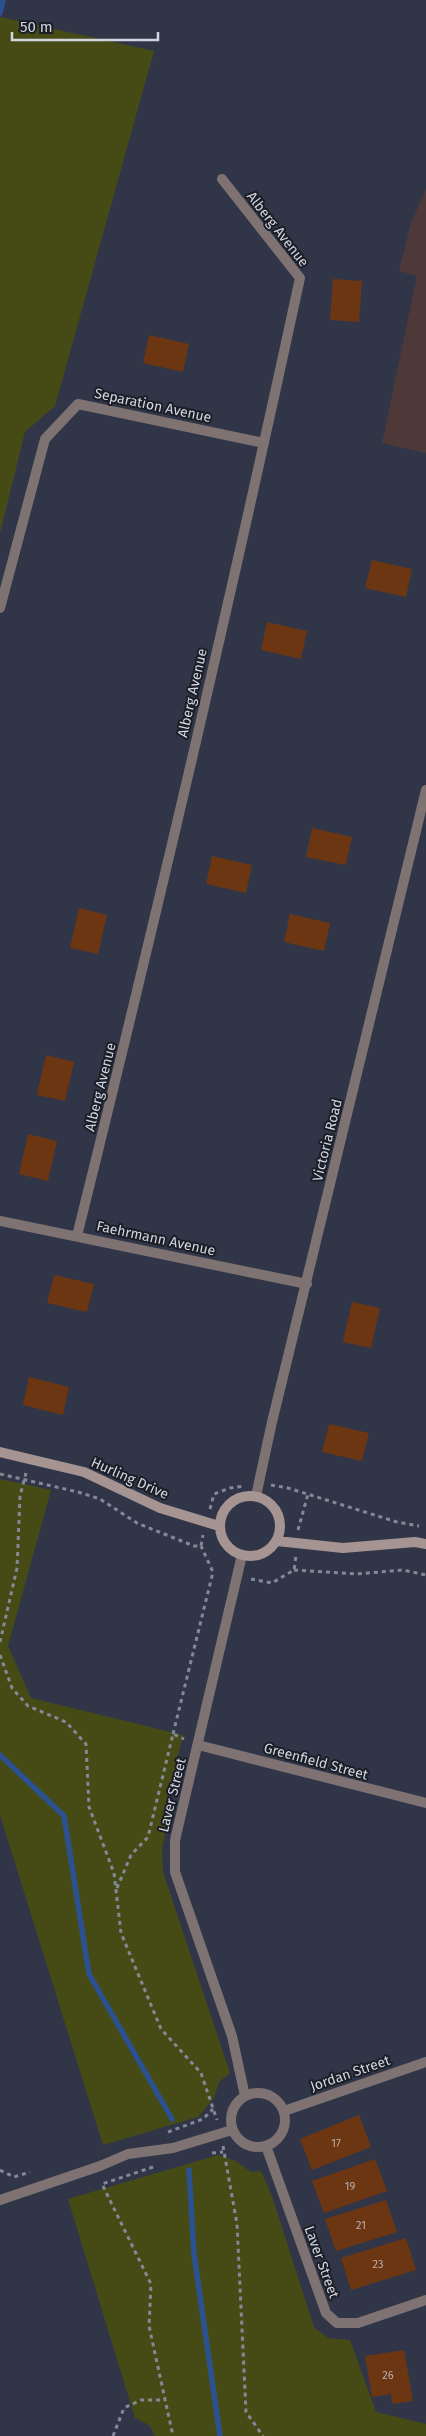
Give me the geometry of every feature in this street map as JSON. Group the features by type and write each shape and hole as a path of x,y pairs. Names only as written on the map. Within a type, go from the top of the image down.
{"street":[{"name":"Alberg Avenue","path":"77,1236 129,1027 264,443 300,278 222,179"},
{"name":"Separation Avenue","path":"0,608 44,439 78,404 264,443"},
{"name":"Victoria Road","path":"256,1496 272,1422 426,790"},
{"name":"Faehrmann Avenue","path":"0,1221 307,1284"},
{"name":"Hurling Drive","path":"0,1452 84,1472 160,1508 219,1526"},
{"path":"245,1496 256,1496 266,1500 274,1507 279,1516 281,1527 277,1541 270,1549 260,1554 242,1555 232,1551 225,1544 219,1526 226,1506 245,1496"},
{"path":"277,1541 343,1548 415,1542 426,1544"},
{"name":"Laver Street","path":"242,1555 175,1840 175,1872 232,2036 246,2096"},
{"name":"Greenfield Street","path":"198,1744 426,1803"},
{"name":"Jordan Street","path":"284,2111 426,2062"},
{"path":"263,2094 272,2097 284,2111 284,2128 274,2142 258,2148 242,2143 232,2130 231,2114 239,2101 246,2096 263,2094"},
{"path":"0,2200 100,2166 128,2154 173,2148 232,2130"},
{"name":"Laver Street","path":"266,2146 326,2312 337,2323 358,2323 426,2300"}],"path":[{"path":"0,1642 17,1568 20,1496 29,1459"},
{"path":"0,1474 78,1492 100,1500 137,1523 164,1535 201,1546"},
{"path":"116,1889 131,1855 148,1837 213,1572 201,1546 214,1494 230,1488 259,1484 288,1488 397,1522 426,1527"},
{"path":"294,1570 356,1574 403,1570 426,1575"},
{"path":"0,1655 12,1688 28,1706 66,1722 86,1744 89,1807 114,1873 121,1933 161,2029 201,2073 222,2133 237,2224 246,2412 263,2436"},
{"path":"173,1734 198,1744"},
{"path":"206,2154 224,2152"},
{"path":"162,2164 102,2184 151,2284 149,2326 173,2436"},
{"path":"113,2436 124,2408 141,2400 164,2400"}],"shaded area":[{"path":"426,189 426,453 382,443 417,276 399,271 411,223"}],"green space":[{"path":"0,17 154,51 55,406 25,432 0,533"},
{"path":"0,1479 51,1490 8,1646 31,1698 183,1735 168,1797 170,1811 162,1848 163,1872 230,2073 219,2082 214,2098 198,2117 103,2145 0,1815"},
{"path":"218,2155 236,2161 251,2172 261,2171 272,2196 314,2327 328,2338 350,2340 376,2412 426,2424 426,2436 155,2436 149,2425 135,2418 68,2199"}],"building":[{"path":"333,279 362,281 359,322 330,320"},
{"path":"149,335 189,344 183,372 143,363"},
{"path":"372,560 412,569 406,597 365,588"},
{"path":"267,622 307,631 301,659 261,650"},
{"path":"312,828 352,837 346,865 306,857"},
{"path":"212,856 252,865 246,893 206,884"},
{"path":"79,908 107,915 98,954 70,948"},
{"path":"290,914 330,923 324,951 284,942"},
{"path":"46,1055 74,1062 65,1101 37,1095"},
{"path":"28,1134 57,1141 48,1181 19,1174"},
{"path":"54,1275 94,1284 87,1312 47,1303"},
{"path":"352,1302 380,1308 371,1348 343,1342"},
{"path":"29,1377 69,1387 63,1415 23,1405"},
{"path":"329,1424 369,1433 362,1461 322,1452"},
{"path":"359,2115 371,2147 312,2170 300,2139"},
{"path":"375,2159 387,2191 324,2213 312,2181"},
{"path":"386,2200 397,2232 336,2251 325,2219"},
{"path":"406,2238 416,2270 351,2290 341,2258"},
{"path":"404,2350 413,2401 392,2404 391,2394 372,2397 365,2356"}],"waterway":[{"path":"0,13 3,0"},
{"path":"0,1755 64,1816 89,1974 172,2119"},
{"path":"189,2170 194,2254 220,2436"}]}
